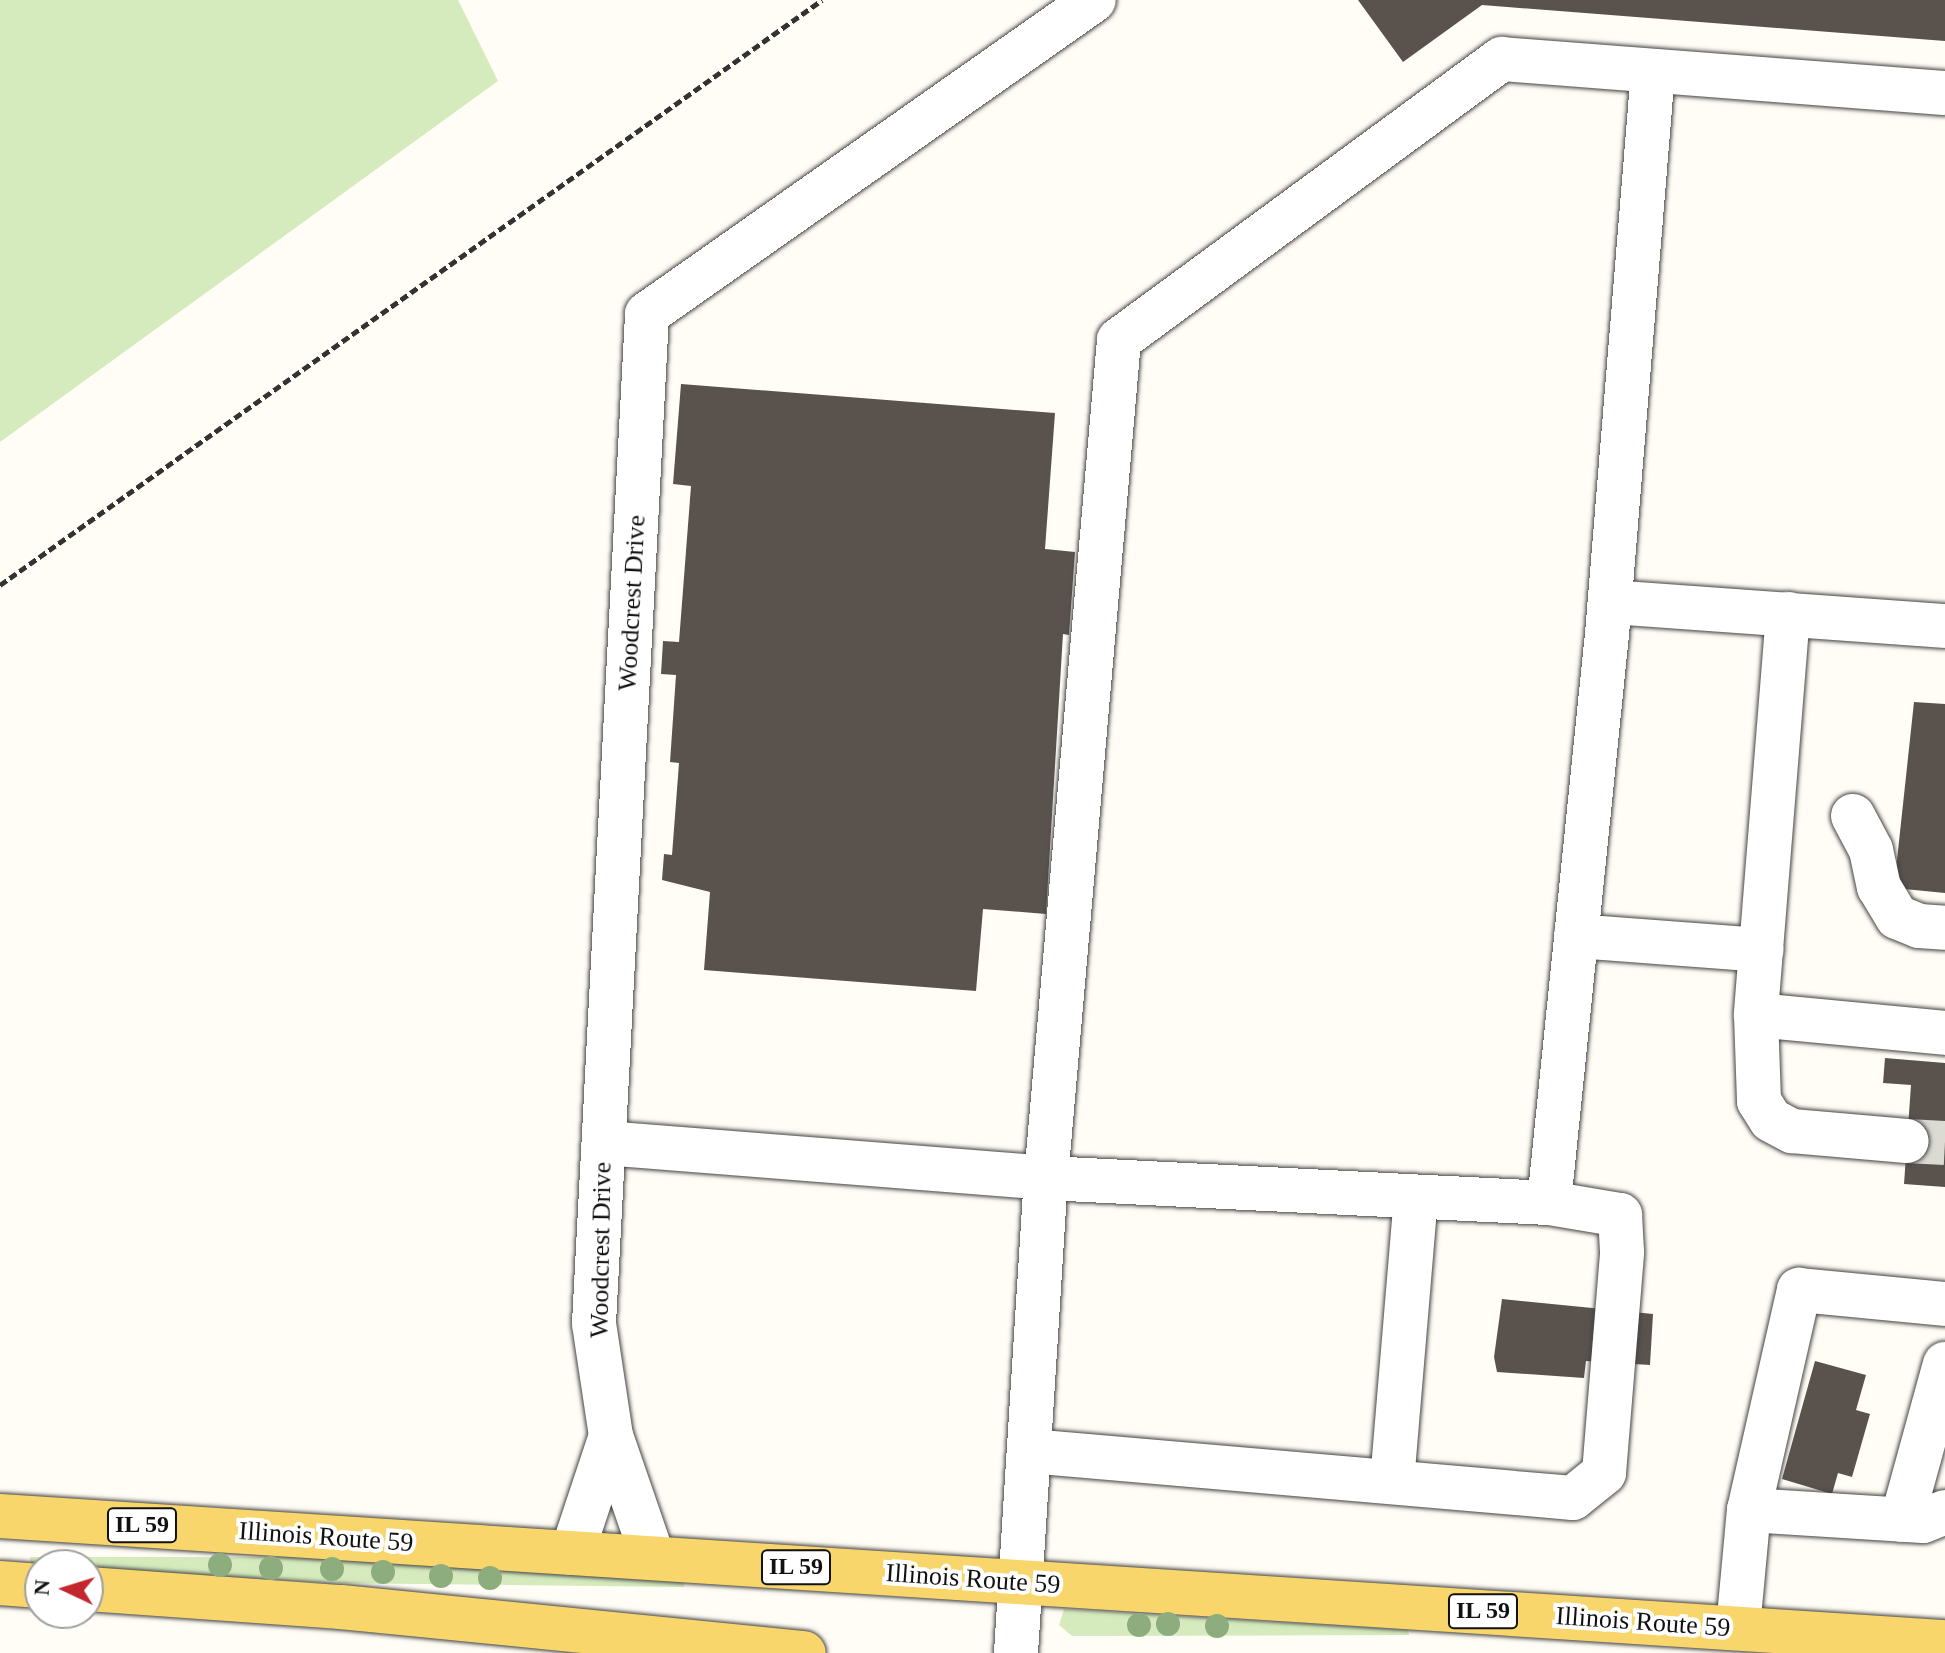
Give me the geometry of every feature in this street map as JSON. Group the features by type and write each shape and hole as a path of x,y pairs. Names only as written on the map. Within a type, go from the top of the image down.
{"main road":[{"name":"Illinois Route 59","path":"0,1516 1945,1642"},
{"path":"0,1583 24,1585"},
{"path":"104,1590 341,1607 804,1653"},
{"path":"1859,1635 1945,1620"}],"street":[{"name":"Woodcrest Drive","path":"653,1558 611,1436 594,1323 647,314 1094,0"},
{"path":"1016,1653 1046,1178 1119,340 1502,59 1945,93"},
{"path":"1549,1203 1610,602 1653,71"},
{"path":"1610,602 1945,626"},
{"path":"1788,614 1756,1015 1759,1101 1771,1120 1792,1131 1907,1141"},
{"path":"1853,816 1871,850 1879,887 1897,917 1919,926 1945,928"},
{"path":"1576,936 1761,950"},
{"path":"1756,1015 1945,1033"},
{"path":"604,1143 1046,1178 1549,1203 1620,1215 1622,1252 1604,1473 1573,1498 1029,1451"},
{"path":"1392,1482 1416,1197"},
{"path":"1738,1628 1749,1510 1799,1290 1945,1304"},
{"path":"1902,1520 1945,1364"},
{"name":"Woodcrest Drive","path":"572,1553 611,1436"},
{"path":"1749,1510 1923,1521 1945,1512"}],"path":[{"path":"0,585 822,0"}],"green space":[{"path":"0,0 458,0 498,81 0,442"},
{"path":"104,1557 292,1557 684,1582 684,1587 331,1583 104,1569"},
{"path":"1064,1609 1408,1630 1409,1635 1072,1636 1059,1625"}],"building":[{"path":"1358,0 1945,0 1945,41 1482,5 1403,62"},
{"path":"681,384 1055,413 1045,549 1075,552 1069,635 1063,634 1046,914 983,909 976,991 704,970 710,892 662,880 664,854 672,855 679,763 670,762 676,675 661,674 663,641 679,642 691,486 673,484"},
{"path":"1914,702 1945,704 1945,893 1894,888"},
{"path":"1885,1058 1945,1063 1945,1187 1904,1184 1911,1085 1883,1083"},
{"path":"1502,1299 1653,1314 1650,1365 1586,1361 1584,1378 1497,1372 1494,1357"},
{"path":"1815,1361 1866,1375 1856,1410 1870,1414 1852,1477 1838,1473 1832,1494 1782,1479"}],"tunnel":[{"path":"1907,1141 1945,1143"}]}
